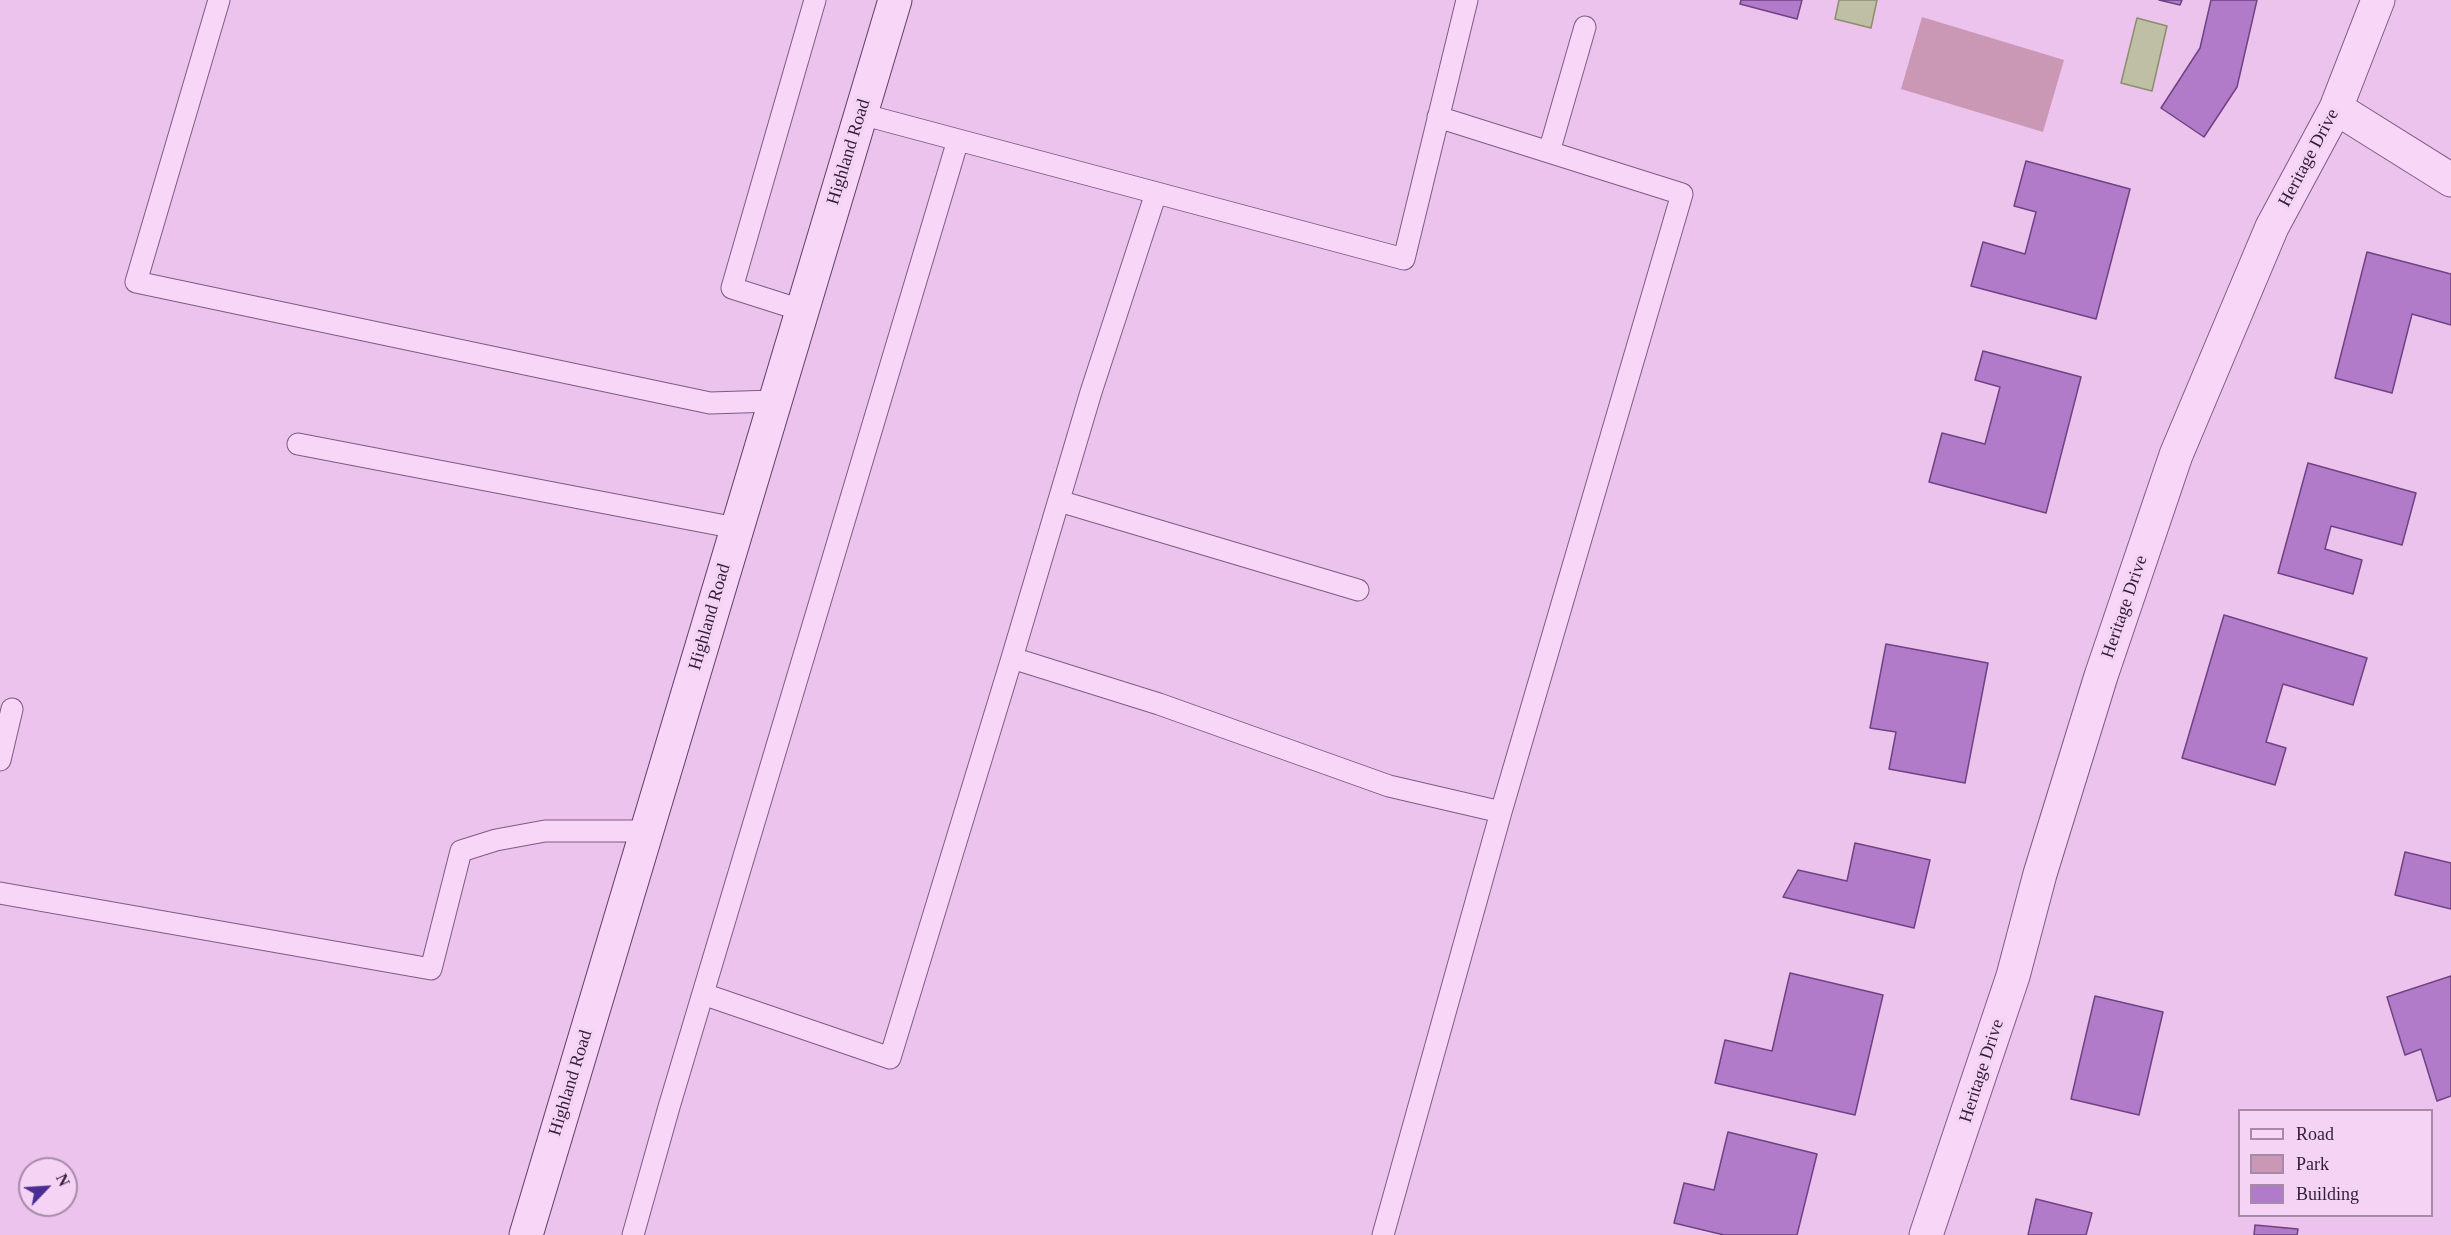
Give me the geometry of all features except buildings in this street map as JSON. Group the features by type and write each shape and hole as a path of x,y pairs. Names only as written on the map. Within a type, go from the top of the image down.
{"street":[{"name":"Highland Road","path":"526,1235 801,310 896,0"},
{"name":"Heritage Drive","path":"1926,1235 2013,976 2040,874 2101,676 2176,454 2272,227 2336,108 2378,0"},
{"path":"2336,108 2451,180"}],"lane":[{"path":"219,0 136,282 710,403 774,401"},
{"path":"801,310 732,288 815,0"},
{"path":"861,114 1404,259 1467,0"},
{"path":"1548,152 1585,27"},
{"path":"1383,1235 1501,812 1682,194 1438,117"},
{"path":"633,1235 958,140"},
{"path":"703,994 890,1058 1012,658 1090,392 1156,193"},
{"path":"297,444 736,528"},
{"path":"1059,501 1358,590"},
{"path":"1012,658 1159,704 1389,786 1501,812"},
{"path":"0,760 12,709"},
{"path":"0,893 431,969 461,851 496,840 545,831 646,831"}],"green space":[{"path":"1922,17 2064,60 2043,132 1901,89"}],"shaded area":[{"path":"1839,0 1877,0 1871,28 1835,19"},
{"path":"2137,18 2167,26 2152,91 2121,83"}]}
